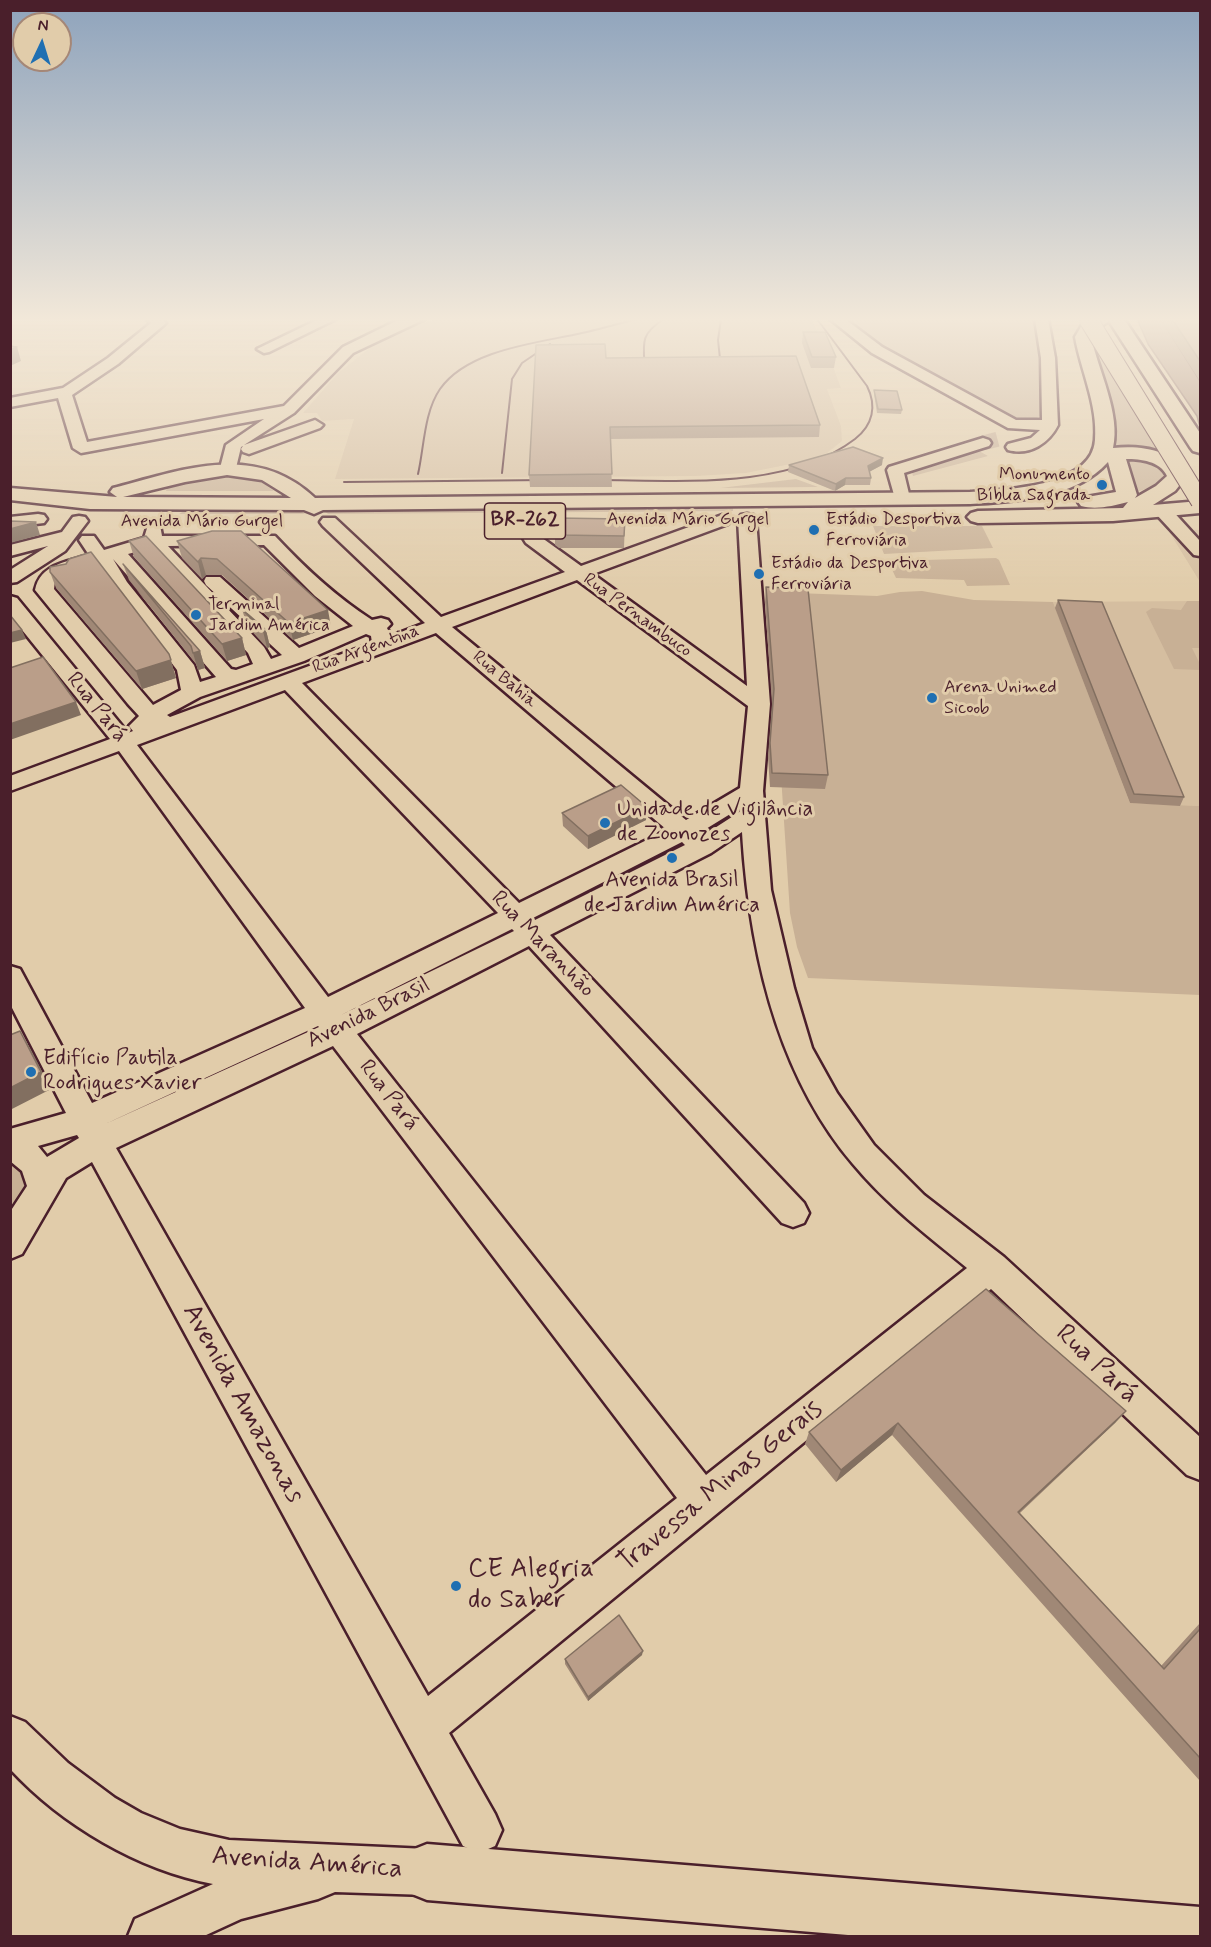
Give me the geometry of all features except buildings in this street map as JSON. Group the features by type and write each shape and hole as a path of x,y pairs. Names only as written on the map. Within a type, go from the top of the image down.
{"main road":[{"path":"1099,410 1104,436 1104,456"},
{"path":"1144,410 1200,501"},
{"path":"1159,410 1200,475"},
{"path":"1176,410 1200,447"},
{"name":"BR-262","path":"960,498 995,495 1035,484 1059,473 1079,453"},
{"path":"960,498 1016,494 1056,486 1079,476 1104,456 1120,453 1146,455 1167,463 1176,473 1175,480 1165,490 1133,507"},
{"path":"1080,509 1127,495 1116,457 1104,456"},
{"path":"82,525 113,494 176,479 229,462 273,477 291,487 328,522"},
{"path":"154,523 158,491 176,479"},
{"name":"Avenida Mário Gurgel","path":"154,523 309,503 736,499 899,484 960,498"},
{"name":"BR-262","path":"1080,509 1133,507 1174,498 1200,486"},
{"name":"Avenida Mário Gurgel","path":"10,494 82,525"},
{"path":"960,498 1080,509 1163,511 1200,507"},
{"path":"736,499 745,506 747,519"},
{"name":"Avenida Mário Gurgel","path":"10,517 82,525 991,517 1080,509"},
{"path":"427,1872 1200,1936"}],"street":[{"path":"69,410 81,448 289,410"},
{"path":"229,462 234,445 289,410"},
{"path":"970,410 1010,436 1040,440 1049,430 1049,410"},
{"path":"229,462 315,425"},
{"path":"1010,436 1050,425"},
{"path":"899,484 989,448"},
{"path":"1163,511 1200,551"},
{"path":"10,522 38,519"},
{"name":"Rua Argentina","path":"10,784 112,740 152,713 287,680 579,574 722,519"},
{"name":"Rua Pará","path":"747,519 759,704 751,803 758,890 780,988 798,1048 826,1102 863,1154 913,1205 992,1268 1200,1462"},
{"name":"Rua Pernambuco","path":"521,521 532,539 759,704"},
{"name":"Rua Bahia","path":"328,522 437,624 694,839"},
{"path":"154,523 209,540 270,540 280,552 366,627 381,633 382,644"},
{"path":"152,713 89,646 44,590 46,579 58,570 107,555 154,523"},
{"path":"154,523 257,651 265,668"},
{"path":"10,551 82,525"},
{"path":"82,525 107,555 224,673 239,677"},
{"path":"10,578 48,556 82,525"},
{"path":"209,540 194,564 297,657"},
{"path":"107,555 120,586 187,669 192,694"},
{"name":"Rua Pará","path":"10,602 82,690 112,740 702,1502"},
{"path":"82,690 152,713 171,702 297,657 366,627 410,619 420,609"},
{"name":"Rua Maranhão","path":"287,680 524,924 793,1213"},
{"name":"Avenida Brasil","path":"10,1144 91,1132 330,1022 694,839 751,803"},
{"name":"Avenida Amazonas","path":"10,976 91,1132 479,1830"},
{"name":"Avenida Brasil","path":"10,1244 55,1170 91,1132"},
{"path":"10,1144 28,1154 38,1166 43,1188"},
{"name":"Travessa Minas Gerais","path":"422,1728 992,1268"},
{"name":"Avenida América","path":"10,1737 36,1766 84,1804 143,1838 209,1860 296,1867 427,1872"},
{"path":"152,1936 237,1897 323,1875 427,1872"}],"shaded area":[{"path":"306,410 835,410 841,426 842,441 827,453 801,462 746,473 696,476 335,479 354,419 322,421 317,413 303,413"},
{"path":"997,410 1045,410 1045,413 1025,425"},
{"path":"1110,410 1137,410 1168,458 1116,449"},
{"path":"1193,410 1200,410 1200,427"},
{"path":"979,451 988,456 913,476 911,469"},
{"path":"1124,460 1140,460 1156,465 1164,472 1163,476 1154,485 1137,492"},
{"path":"217,473 256,478 274,491 166,491 167,488"},
{"path":"796,479 818,487 720,488"},
{"path":"733,508 733,511 328,514 323,510"},
{"path":"184,511 298,511 306,514 179,514"},
{"path":"873,526 982,526 993,548 884,554"},
{"path":"1168,530 1199,530 1200,582"},
{"path":"996,558 1010,585 967,586 964,580 896,578 888,561"},
{"path":"922,591 974,600 1053,602 1130,803 1200,806 1200,995 808,978 797,947 790,913 769,592 877,596"},
{"path":"1187,601 1200,601 1200,648 1192,648 1200,664 1200,670 1174,669 1146,612 1152,608 1181,610"},
{"path":"1200,601 1200,806 1130,803 1053,602"},
{"path":"11,1156 31,1177 20,1206 11,1205"}],"tunnel":[{"path":"983,443 998,439"}],"railway":[{"path":"418,474 430,410"},
{"path":"502,473 509,410"},
{"path":"595,480 730,479 764,475 797,467 828,456 855,439 866,428 872,410"},
{"path":"344,482 547,480"}],"place":[{"name":"Monumento Bíblia Sagrada","path":"1102,485"},
{"name":"Estádio Desportiva Ferroviária","path":"814,530"},
{"name":"Estádio da Desportiva Ferroviária","path":"759,574"},
{"name":"Terminal Jardim América","path":"196,615"},
{"name":"Arena Unimed Sicoob","path":"932,698"},
{"name":"Unidade de Vigilância de Zoonozes","path":"605,823"},
{"name":"Avenida Brasil de Jardim América","path":"672,858"},
{"name":"Edifício Pautila Rodrigues Xavier","path":"31,1072"},
{"name":"CE Alegria do Saber","path":"456,1586"}]}
